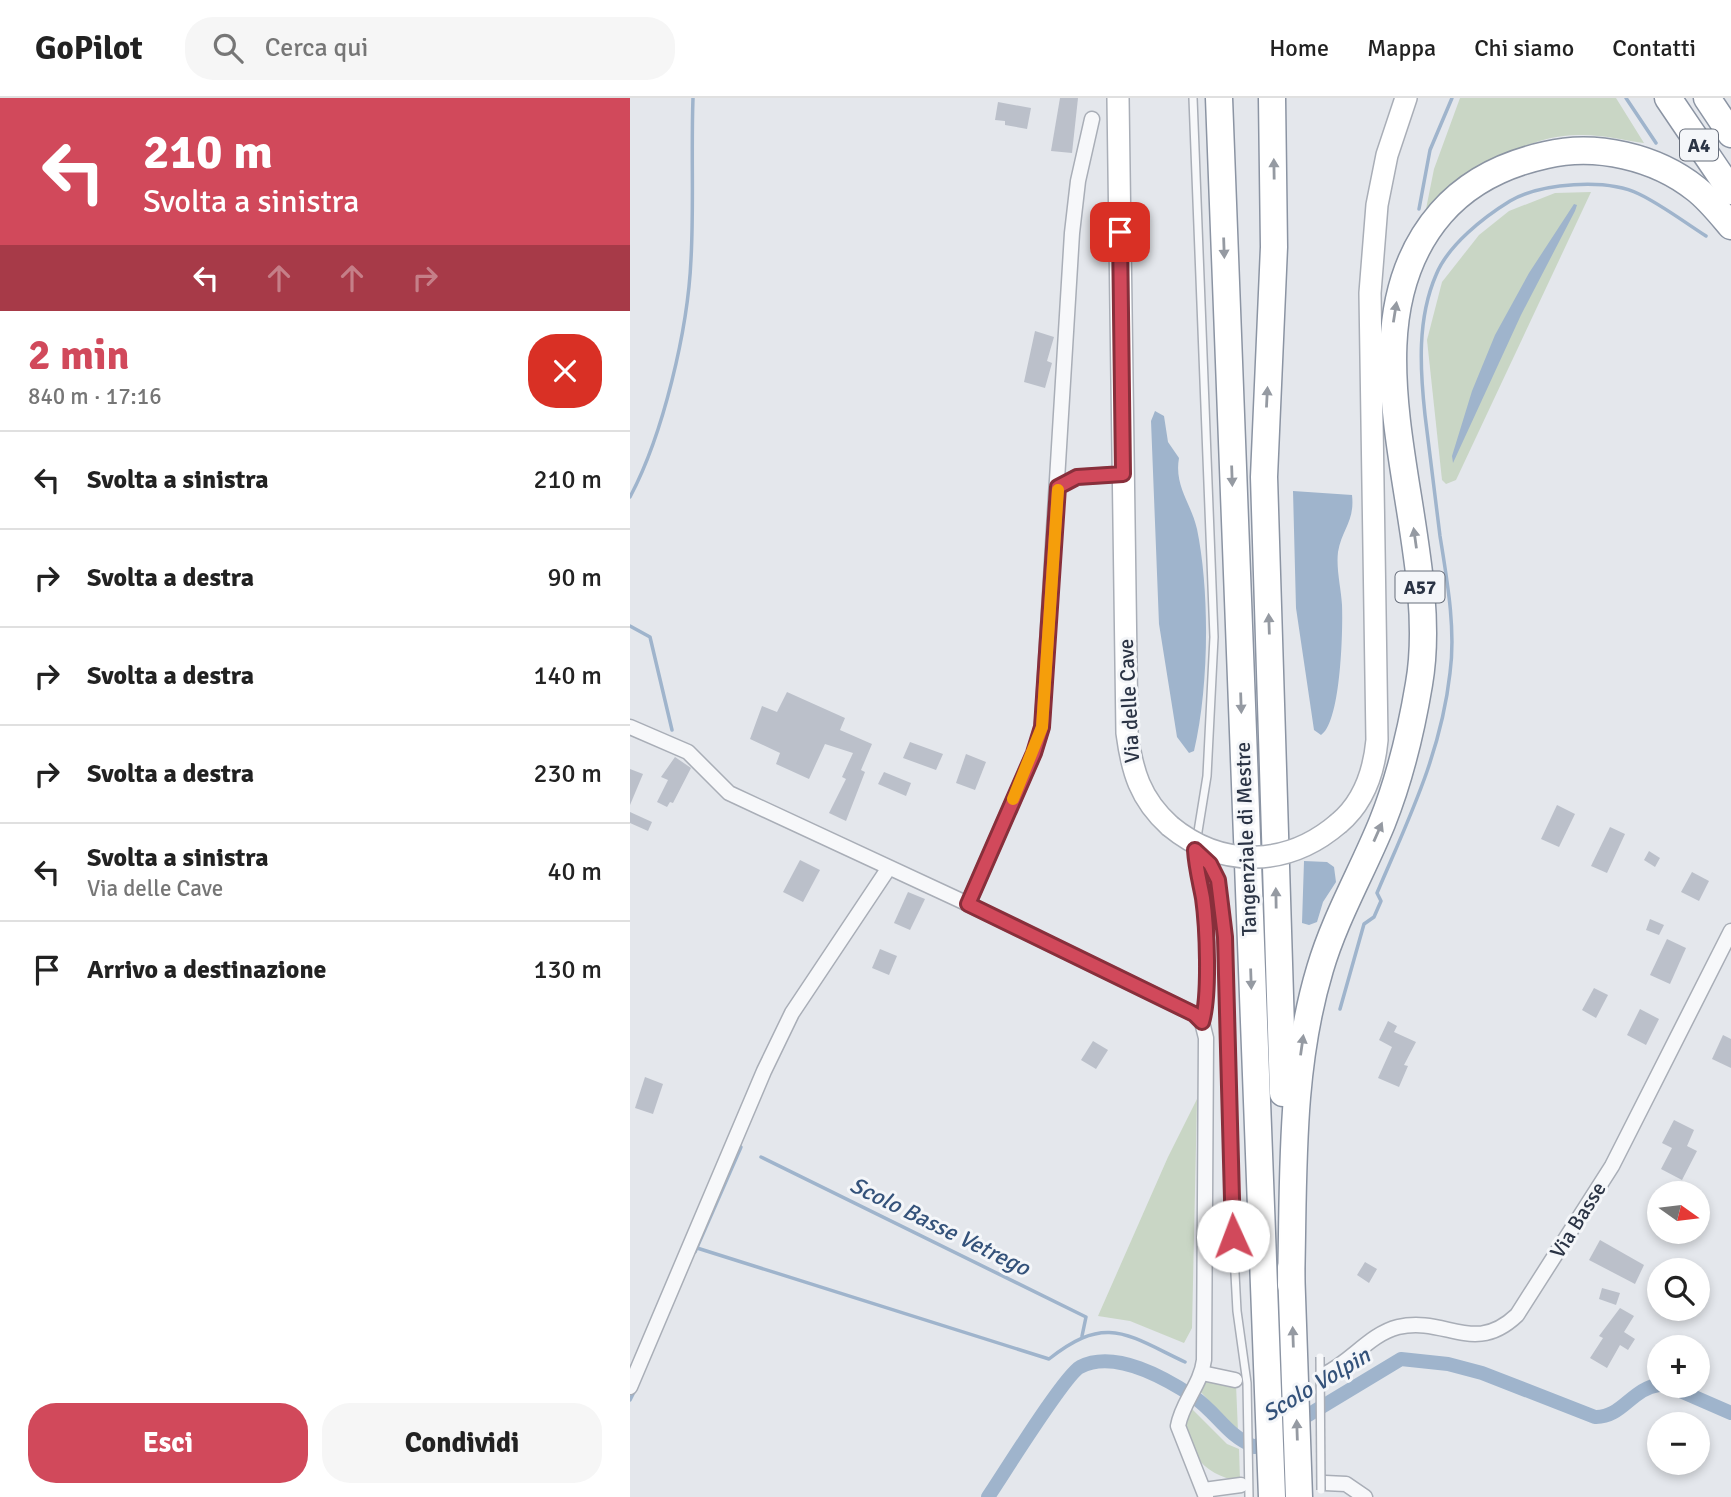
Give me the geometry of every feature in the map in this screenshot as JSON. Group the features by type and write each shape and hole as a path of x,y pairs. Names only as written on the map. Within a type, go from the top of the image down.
{"highway":[{"path":"1213,98 1221,180"},
{"path":"1219,98 1221,180"},
{"name":"A57","path":"1272,98 1274,247 1264,477 1276,923 1298,1471 1317,1492"},
{"name":"A4","path":"1668,98 1731,191"},
{"name":"A4","path":"1707,98 1731,134"},
{"name":"A57","path":"1292,1284 1296,1089 1306,1022 1330,936 1381,824 1397,781 1412,730 1421,672 1423,633 1418,558 1394,387 1394,322 1407,266 1430,225 1458,196 1507,166 1557,152 1605,152 1648,163 1697,190 1731,226"},
{"name":"Tangenziale di Mestre","path":"1221,180 1249,1386 1257,1487"}],"main road":[{"name":"Via delle Cave","path":"1118,98 1123,474 1129,745 1132,769 1140,789 1155,813 1191,842 1215,852 1255,858 1294,851 1317,840 1339,823 1363,794 1374,764 1377,740 1370,293 1377,205 1387,155 1406,98"}],"street":[{"path":"968,904 1034,753 1042,727 1072,233 1078,181 1092,119"},
{"path":"1058,487 1077,477 1123,474"},
{"path":"630,727 688,752 729,793 968,904 1194,1014 1202,1022 1206,1038 1201,1377 1183,1410 1178,1426 1205,1493 1257,1487"},
{"path":"630,1387 764,1071 792,1013 888,869"},
{"name":"Via Basse","path":"1325,1374 1385,1332 1396,1328 1423,1326 1477,1335 1490,1334 1517,1315 1612,1166 1731,931"},
{"path":"1201,1377 1249,1386"},
{"path":"1317,1492 1346,1484 1364,1497"}],"lane":[{"path":"1193,98 1214,637 1207,776 1195,850 1203,899 1208,984 1207,1007 1202,1022"},
{"path":"1195,850 1210,864 1218,880 1225,937 1237,1311 1249,1386"},
{"path":"1317,1492 1320,1357"}],"green space":[{"path":"1460,98 1616,98 1644,143 1586,135 1556,137 1536,142 1481,171 1431,211 1426,209 1434,169"},
{"path":"1591,192 1456,480 1446,484 1442,480 1427,340 1442,282 1479,235 1509,211 1555,193"},
{"path":"1197,1099 1192,1328 1184,1343 1130,1321 1098,1316 1168,1157"},
{"path":"1206,1380 1236,1384 1238,1432 1199,1390"},
{"path":"1190,1407 1227,1444 1239,1449 1240,1481 1214,1473 1196,1456 1187,1434"}],"water":[{"path":"1574,204 1577,205 1575,211 1521,315 1453,463 1452,456 1472,391 1495,335 1529,273"},
{"path":"1155,411 1164,416 1168,442 1179,458 1179,477 1197,529 1204,581 1206,640 1203,699 1194,751 1189,753 1177,737 1159,624 1151,421"},
{"path":"1293,491 1352,495 1352,512 1338,552 1342,617 1337,695 1328,727 1321,735 1314,730 1296,608"},
{"path":"1304,861 1327,862 1334,867 1336,882 1323,902 1317,922 1309,925 1302,923"}],"building":[{"path":"1060,98 1078,98 1072,153 1051,151"},
{"path":"998,102 1031,108 1027,129 1005,125 1005,121 995,120"},
{"path":"1035,331 1054,337 1047,361 1052,363 1045,388 1024,382"},
{"path":"787,692 845,718 840,730 872,744 861,770 865,772 846,821 829,813 846,779 842,777 853,753 825,744 809,779 776,764 780,753 750,739 762,706 777,712"},
{"path":"910,742 943,754 936,770 903,758"},
{"path":"966,754 986,762 975,790 956,783"},
{"path":"675,757 691,768 673,803 670,802 667,807 657,802 668,780 661,777"},
{"path":"630,769 643,774 630,805"},
{"path":"884,772 911,783 906,796 878,784"},
{"path":"1557,805 1575,814 1559,847 1541,839"},
{"path":"630,812 652,822 648,831 630,823"},
{"path":"1610,827 1625,834 1607,873 1591,866"},
{"path":"1649,851 1660,858 1655,867 1644,860"},
{"path":"800,860 820,870 803,902 783,892"},
{"path":"1692,872 1709,881 1699,901 1681,892"},
{"path":"908,892 925,899 910,930 894,923"},
{"path":"1650,919 1664,925 1659,935 1646,930"},
{"path":"1667,939 1686,948 1670,984 1650,975"},
{"path":"880,949 897,956 889,975 872,968"},
{"path":"1594,988 1608,995 1596,1018 1582,1010"},
{"path":"1640,1009 1659,1019 1646,1045 1627,1035"},
{"path":"1388,1021 1397,1026 1394,1032 1416,1042 1404,1065 1408,1066 1399,1087 1378,1078 1392,1047 1379,1040"},
{"path":"1723,1035 1731,1039 1731,1068 1712,1059"},
{"path":"1093,1041 1108,1050 1096,1069 1081,1060"},
{"path":"645,1077 663,1084 653,1114 635,1108"},
{"path":"1674,1120 1694,1130 1687,1146 1697,1151 1682,1180 1661,1169 1672,1148 1662,1143"},
{"path":"1600,1240 1644,1265 1635,1284 1589,1260"},
{"path":"1365,1262 1377,1269 1369,1283 1357,1275"},
{"path":"1602,1288 1620,1293 1616,1305 1599,1299"},
{"path":"1620,1308 1634,1316 1624,1332 1635,1339 1628,1350 1620,1345 1607,1368 1590,1358 1603,1338 1599,1336"}],"waterway":[{"path":"630,497 663,413 685,317 692,239 693,98"},
{"path":"1419,209 1430,150 1452,98"},
{"path":"1626,98 1656,143"},
{"path":"1340,1009 1364,924 1374,917 1381,901 1377,893 1431,759 1446,703 1450,673 1450,604 1425,415 1421,362 1426,309 1436,275 1449,253 1489,215 1523,195 1556,187 1592,184 1625,189 1656,203 1706,236"},
{"path":"630,626 650,637 672,730"},
{"name":"Scolo Basse Vetrego","path":"695,1252 741,1147"},
{"name":"Scolo Basse Vetrego","path":"761,1157 1086,1317 1082,1336"},
{"path":"697,1248 1049,1359 1086,1337 1116,1333 1147,1343 1185,1362"},
{"name":"Scolo Volpin","path":"988,1497 1061,1388 1080,1367 1094,1362 1124,1364 1154,1374 1194,1397 1237,1437 1255,1447 1401,1359 1448,1364 1482,1373 1595,1417 1613,1413 1647,1388"},
{"name":"Scolo Basse Vetrego","path":"630,1400 634,1392"},
{"name":"Scolo Volpin","path":"1697,1398 1731,1413"}],"slow traffic":[{"path":"1013,799 1034,753 1042,727 1058,490"}],"route":[{"path":"1120,232 1123,474 1077,477 1058,487 1042,727 1034,753 968,904 1194,1014 1202,1022 1207,1007 1208,984 1203,899 1195,850 1210,864 1218,880 1225,937 1233,1236"}]}
